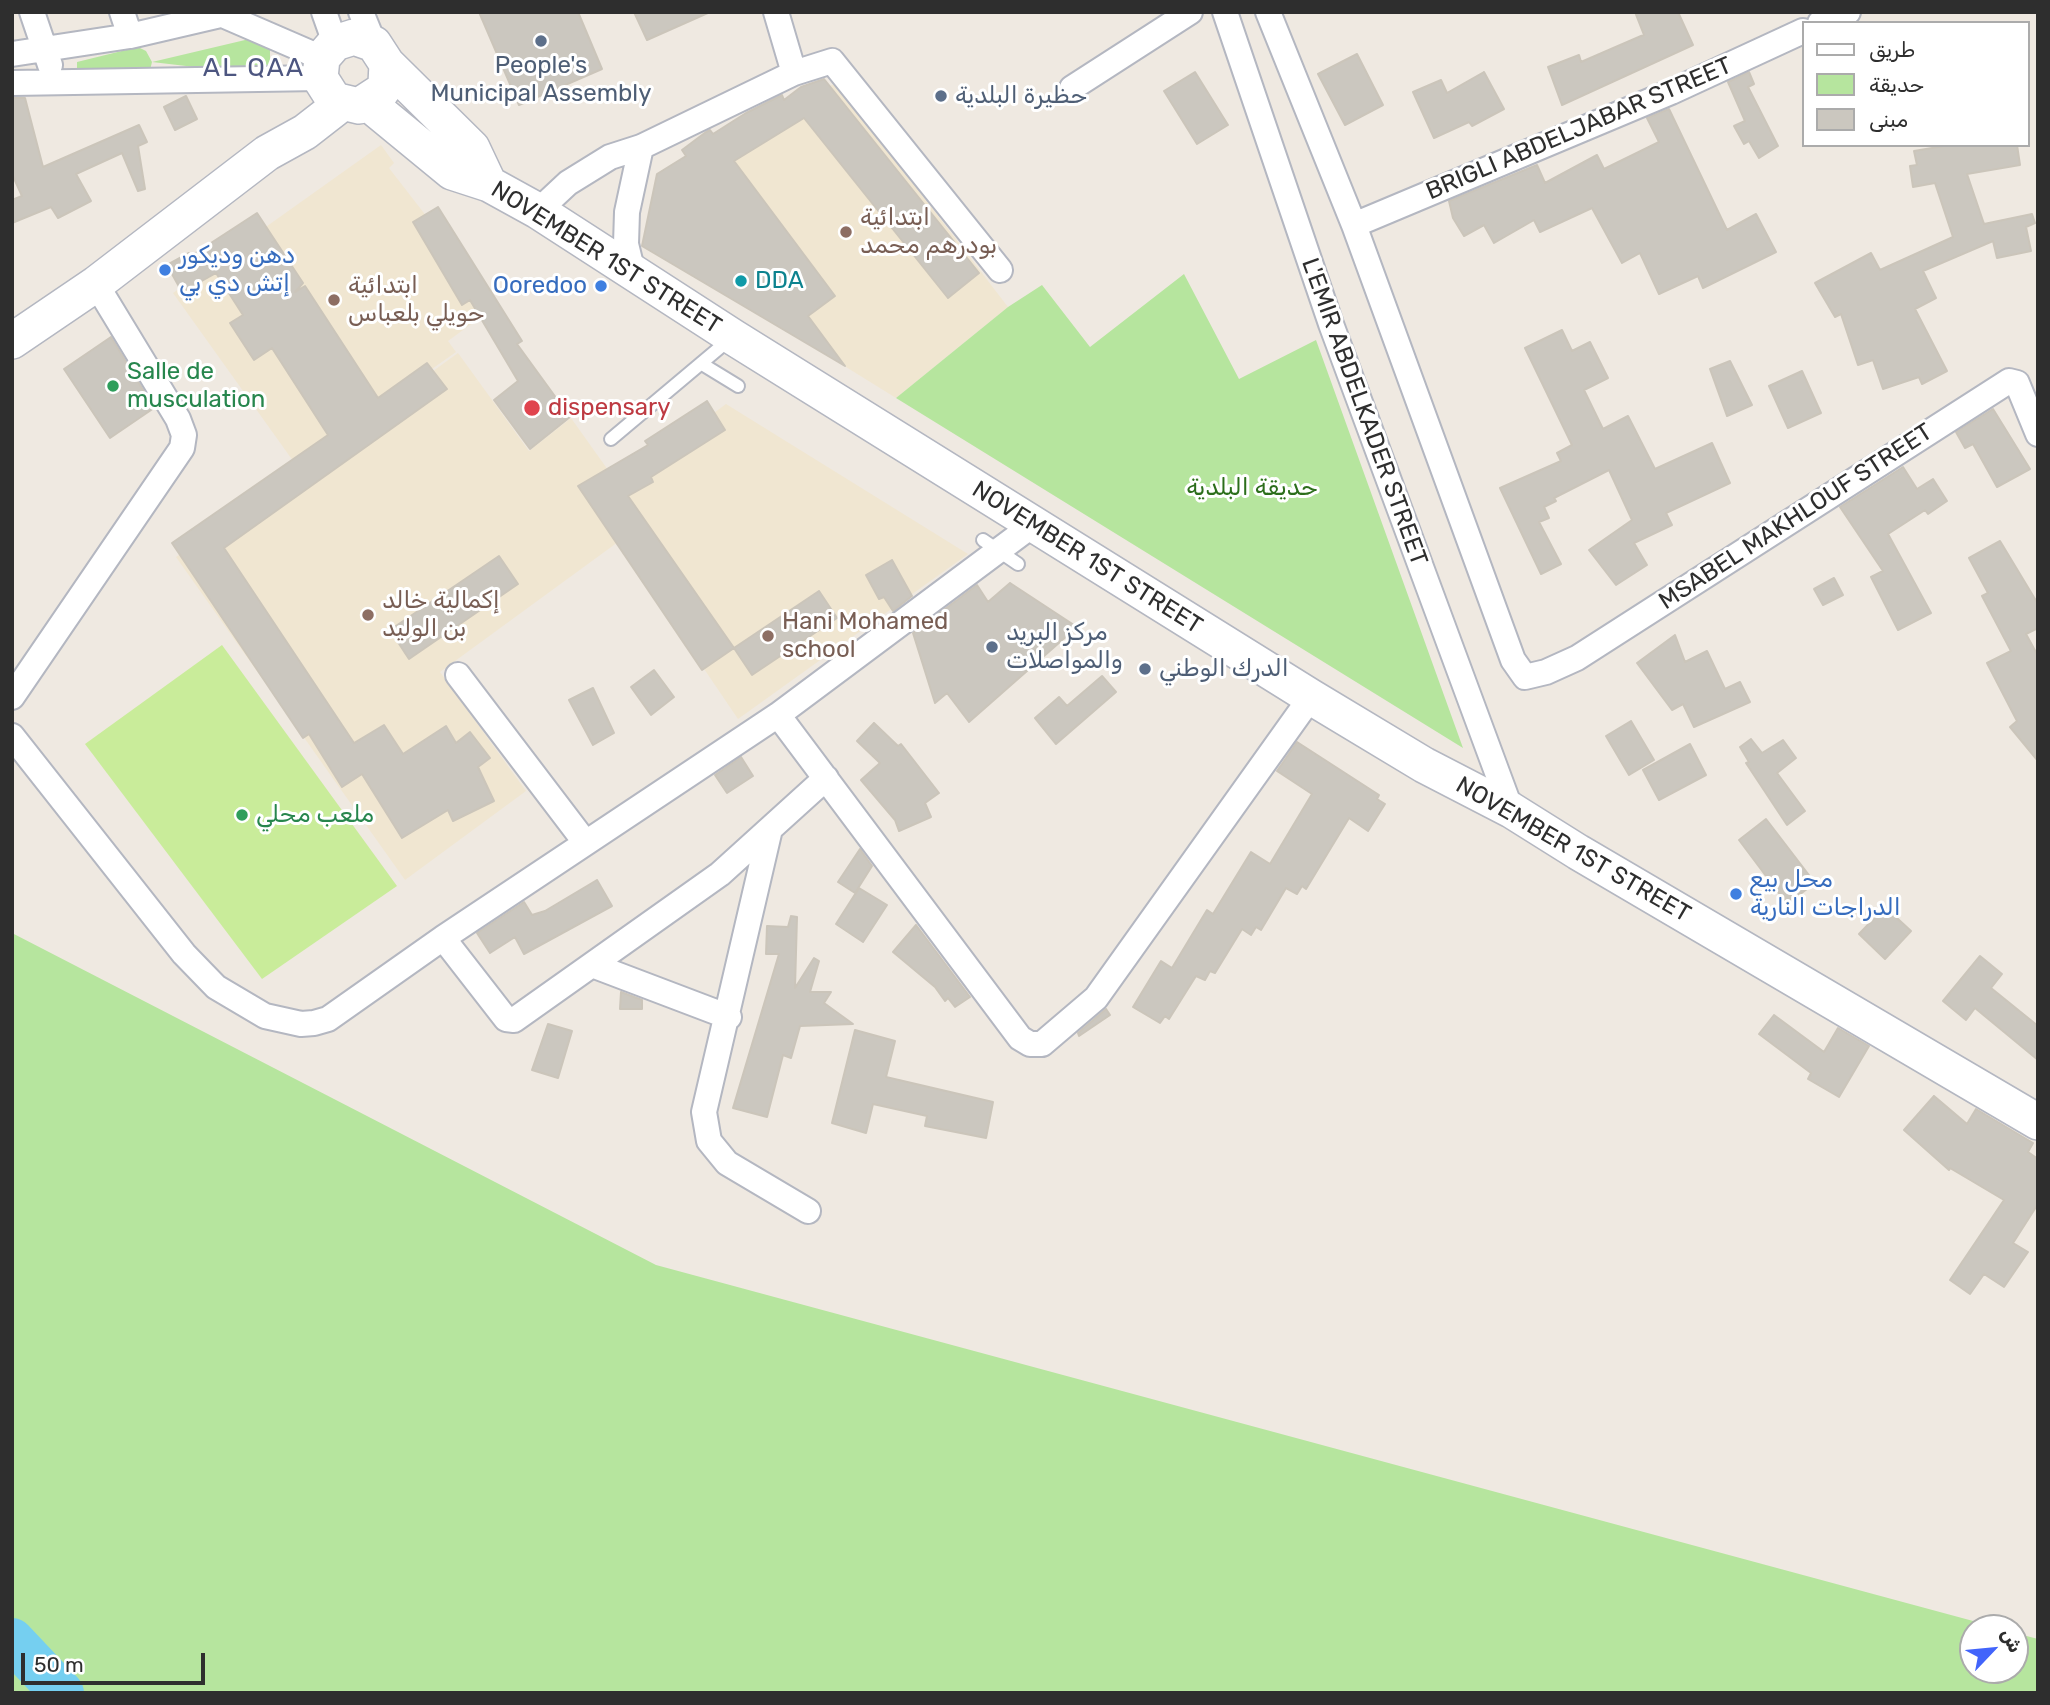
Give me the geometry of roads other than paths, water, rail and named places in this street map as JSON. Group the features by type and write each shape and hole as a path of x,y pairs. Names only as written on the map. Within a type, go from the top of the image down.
{"main road":[{"path":"12,341 96,285 267,153 305,132 333,69 354,37 374,40 472,148 489,184"},
{"path":"333,69 382,91 386,83 374,40"},
{"name":"NOVEMBER 1ST STREET","path":"333,69 453,172 489,184 538,211 733,337 1311,697 1424,765 1511,810 2038,1122"}],"street":[{"path":"32,12 55,82"},
{"path":"122,12 130,36"},
{"path":"776,12 794,73"},
{"path":"1072,88 1190,12"},
{"name":"L'EMIR ABDELKADER STREET","path":"1226,12 1331,324 1511,810"},
{"path":"1268,12 1354,225"},
{"path":"12,54 130,36 229,14 333,69"},
{"name":"BRIGLI ABDELJABAR STREET","path":"1354,225 1671,92 1801,32"},
{"path":"538,211 568,183 610,157 641,147 794,73 835,62 1000,270"},
{"path":"12,83 333,69"},
{"path":"633,273 626,244 626,212 641,147"},
{"name":"MSABEL MAKHLOUF STREET","path":"1354,225 1513,660 1525,677 1546,672 1577,658 2009,381 2017,383 2038,434"},
{"path":"12,697 182,448 184,435 178,419 96,285"},
{"path":"12,736 184,954 216,987 265,1016 301,1024 328,1019 585,842 778,715 1000,552 1034,524"},
{"path":"458,675 585,842"},
{"path":"778,715 1020,1038 1030,1044 1042,1044 1096,998 1311,697"},
{"path":"443,938 511,1021 720,874 826,778"},
{"path":"770,829 729,1017 704,1112 709,1142 727,1163 808,1211"},
{"path":"592,965 729,1017"}],"lane":[{"path":"611,439 733,337"},
{"path":"702,364 738,386"}],"waterway":[{"path":"12,1640 62,1693"}],"place":[{"name":"People's Municipal Assembly","path":"541,41"},
{"name":"حظيرة البلدية","path":"941,96"},
{"name":"ابتدائية بودرهم محمد","path":"846,232"},
{"name":"دهن وديكور إتش دي بي","path":"165,270"},
{"name":"DDA","path":"741,281"},
{"name":"Ooredoo","path":"601,286"},
{"name":"ابتدائية حويلي بلعباس","path":"334,300"},
{"name":"Salle de musculation","path":"113,386"},
{"name":"dispensary","path":"532,408"},
{"name":"إكمالية خالد بن الوليد","path":"368,615"},
{"name":"Hani Mohamed school","path":"768,636"},
{"name":"مركز البريد والمواصلات","path":"992,647"},
{"name":"الدرك الوطني","path":"1145,669"},
{"name":"ملعب محلي","path":"242,815"},
{"name":"محل بيع الدراجات النارية","path":"1736,894"}],"district":[{"name":"AL QAA","path":"254,68"}],"park label":[{"name":"حديقة البلدية","path":"1252,488"}]}
